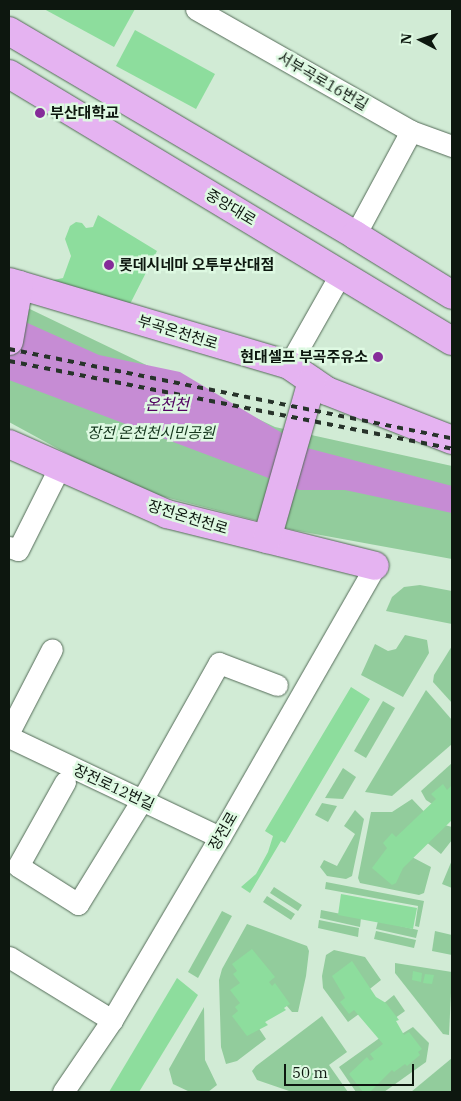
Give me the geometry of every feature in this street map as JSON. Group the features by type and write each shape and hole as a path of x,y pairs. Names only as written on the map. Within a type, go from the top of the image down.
{"main road":[{"path":"9,31 355,235 452,295"},
{"name":"중앙대로","path":"9,74 452,341"},
{"path":"9,341 15,289"},
{"name":"부곡온천천로","path":"15,289 289,365 311,387 327,390 452,440"},
{"path":"270,530 311,387"},
{"name":"장전온천천로","path":"9,444 59,468 167,514 270,530 375,566"}],"street":[{"name":"서부곡로16번길","path":"196,9 411,131 452,146"},
{"path":"355,235 411,131"},
{"path":"289,365 341,273"},
{"path":"9,547 18,550 59,468"},
{"name":"장전로","path":"63,1092 112,1020 220,837 375,566"},
{"path":"9,732 52,649"},
{"path":"65,782 18,866 78,904 142,800 219,663 277,685"},
{"name":"장전로12번길","path":"9,737 220,837"},
{"path":"9,957 112,1020"}],"green space":[{"name":"장전 온천천시민공원","path":"9,299 275,427 452,466 452,559 293,530 130,488 9,422"},
{"path":"420,585 452,591 452,624 386,611 392,597 404,587"},
{"path":"405,635 427,640 429,653 403,697 361,675 375,644 388,651 396,649"},
{"path":"452,646 452,703 433,682 434,675"},
{"path":"426,690 452,720 452,744 392,796 365,792"},
{"path":"383,701 395,708 366,758 354,751"},
{"path":"452,763 452,817 426,800 421,791"},
{"path":"343,768 356,777 343,799 325,798"},
{"path":"412,799 434,822 452,827 452,840 441,854 425,841 410,856 431,867 424,893 419,895 360,883 358,878 371,812 392,812"},
{"path":"322,803 337,806 328,822 315,815"},
{"path":"355,810 364,819 352,876 346,879 327,876 320,867 324,860 337,866 355,834 344,826"},
{"path":"452,860 452,888 442,884"},
{"path":"326,882 424,901 419,927 415,926 418,906 325,889"},
{"path":"274,887 302,905 298,911 270,893"},
{"path":"267,896 295,914 291,920 263,902"},
{"path":"321,910 361,918 360,927 320,918"},
{"path":"222,911 232,916 198,978 188,972"},
{"path":"319,920 359,928 358,937 318,928"},
{"path":"378,921 418,930 416,938 376,929"},
{"path":"247,924 307,946 309,951 306,976 298,1012 292,1012 286,1005 258,1027 266,1039 237,1061 226,1064 221,1047 219,980 222,969"},
{"path":"376,931 416,940 414,948 374,939"},
{"path":"435,931 452,935 452,955 432,951"},
{"path":"334,950 365,957 381,980 366,992 378,1008 394,995 405,1011 391,1021 400,1035 413,1027 429,1043 426,1062 384,1092 356,1092 339,1067 381,1037 363,1011 348,1022 323,988 322,976 326,955"},
{"path":"395,963 452,972 449,1035 443,1034 395,973"},
{"path":"204,1007 205,1060 217,1085 208,1092 190,1092 173,1084 169,1069"},
{"path":"322,1016 347,1052 329,1065 348,1092 292,1092 257,1080 252,1071 256,1066"},
{"path":"452,1058 452,1092 411,1092"}],"water":[{"name":"온천천","path":"23,321 99,355 180,372 307,448 452,486 452,513 345,490 300,490 9,380 9,335"}],"building":[{"path":"44,9 135,9 114,47"},
{"path":"135,30 215,74 196,109 116,66"},
{"name":"롯데시네마 오투부산대점","path":"98,215 157,251 128,308 49,281 63,278 71,256 65,239 70,226 76,222 82,223 86,228 93,227"},
{"path":"351,687 370,699 285,843 281,841 250,893 241,887 256,874 268,852 273,836 265,831"},
{"path":"443,784 447,790 452,785 452,820 403,868 396,883 392,885 372,868 387,848 383,843 392,833 396,837 436,799 431,794"},
{"path":"341,894 417,908 413,929 338,915"},
{"path":"252,949 275,977 269,982 272,986 275,983 290,1004 284,1008 286,1010 265,1022 268,1025 247,1036 232,1016 238,1011 235,1007 240,1003 230,990 240,983 233,974 237,971 232,964"},
{"path":"352,961 376,997 386,1003 399,1020 396,1021 404,1035 409,1032 422,1049 418,1052 420,1055 407,1066 405,1064 394,1072 392,1070 370,1092 363,1092 349,1074 367,1057 370,1061 374,1059 370,1054 383,1044 354,1010 349,1014 340,1002 345,998 332,976"},
{"path":"413,971 422,973 421,982 412,980"},
{"path":"425,974 434,975 432,984 423,983"},
{"path":"177,978 198,995 139,1092 109,1092"}],"railway":[{"path":"9,349 452,438"},
{"path":"9,361 452,449"}],"place":[{"name":"부산대학교","path":"40,113"},
{"name":"롯데시네마 오투부산대점","path":"109,265"},
{"name":"현대셀프 부곡주유소","path":"378,357"}]}
